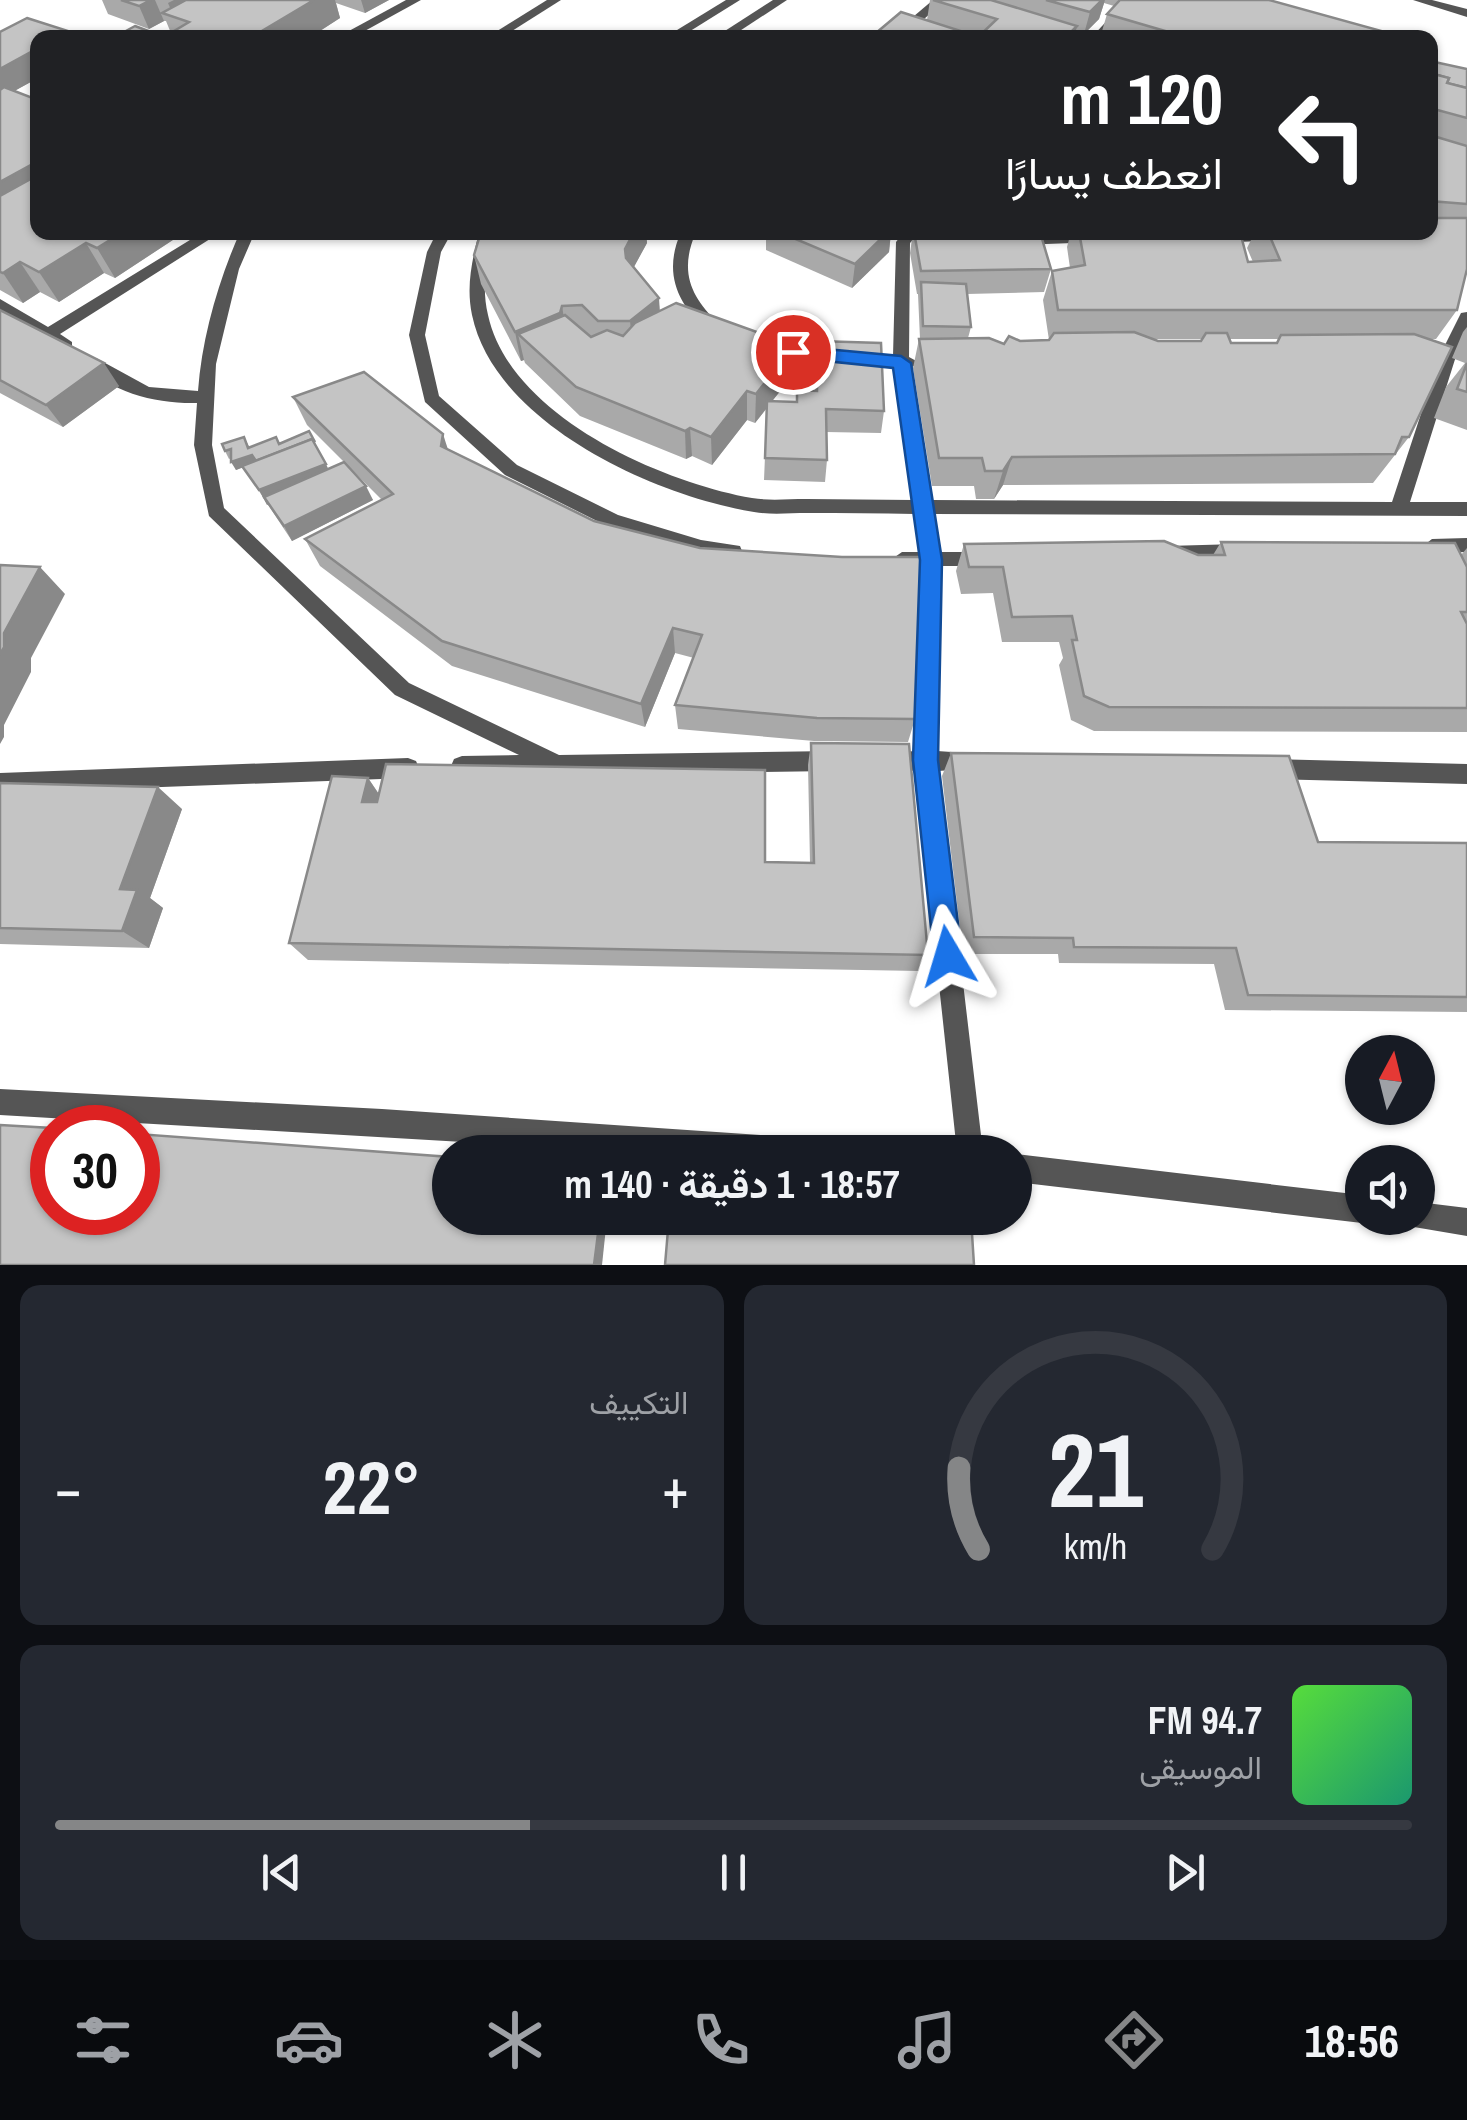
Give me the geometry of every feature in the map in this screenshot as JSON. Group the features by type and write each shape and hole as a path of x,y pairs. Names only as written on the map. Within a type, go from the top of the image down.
{"street":[{"path":"180,30 238,0"},
{"path":"357,30 414,0"},
{"path":"505,30 555,0"},
{"path":"683,30 734,0"},
{"path":"733,30 781,0"},
{"path":"903,30 937,0 954,7"},
{"path":"1104,30 1132,0"},
{"path":"1419,0 1467,13"},
{"path":"48,334 201,240"},
{"path":"244,240 231,268 208,364 203,445 215,510 402,689 558,763"},
{"path":"441,240 434,252 417,335 431,398 511,470 612,520 700,547 758,553"},
{"path":"482,240 473,292 484,336 521,392 608,455 674,486 756,506 1467,509"},
{"path":"685,240 680,272 686,302 716,332 757,349 911,363"},
{"path":"908,240 911,363 922,508 931,560 926,760 968,1135"},
{"path":"0,304 134,391 161,398 206,396"},
{"path":"1400,510 1449,353 1467,318"},
{"path":"1430,353 1449,353"},
{"path":"1408,547 1467,545"},
{"path":"1149,554 1248,551"},
{"path":"873,559 1010,558"},
{"path":"0,783 558,763 1003,762"},
{"path":"1235,768 1467,774"},
{"path":"0,1102 571,1135"},
{"path":"1032,1170 1345,1207"},
{"path":"1435,1218 1467,1222"}],"building":[{"path":"121,0 151,0 139,6"},
{"path":"186,0 314,0 263,30 176,30 189,22 162,13"},
{"path":"933,0 991,0 1077,26 1073,30 985,30 997,19"},
{"path":"1046,0 1102,0 1090,12"},
{"path":"1120,0 1269,0 1378,30 1162,30 1107,14"},
{"path":"901,12 958,30 880,30"},
{"path":"27,18 65,30 30,30 30,52 0,69 0,32"},
{"path":"1438,63 1467,69 1467,88 1447,83 1449,78 1438,75"},
{"path":"1438,75 1449,78 1447,83 1467,88 1467,118 1438,110"},
{"path":"4,87 30,97 30,165 0,182 0,90"},
{"path":"1438,137 1467,146 1467,204 1438,202"},
{"path":"30,179 30,240 110,240 97,248 86,243 39,272 20,262 0,272 0,196"},
{"path":"1438,218 1467,218 1467,269 1457,310 1058,310 1052,271 1085,265 1080,240 1242,240 1248,262 1280,260 1271,240 1438,240"},
{"path":"479,240 630,240 626,258 659,298 630,321 598,321 582,305 562,306 560,313 515,332 474,255"},
{"path":"798,240 880,240 855,264"},
{"path":"915,240 1042,240 1051,269 921,271"},
{"path":"921,282 966,284 971,327 923,326"},
{"path":"676,303 776,339 768,350 782,361 756,394 747,391 711,437 690,428 685,431 576,387 518,334 565,315 591,337 607,330 623,336 635,323"},
{"path":"0,310 104,363 46,405 0,380"},
{"path":"1134,332 1158,341 1201,341 1206,333 1227,333 1231,343 1277,343 1281,335 1414,334 1452,347 1409,437 1402,437 1395,454 1012,457 1003,471 985,471 982,458 939,458 919,339 989,338 1004,344 1009,336 1020,341 1049,340 1054,333"},
{"path":"817,341 881,343 884,411 826,409 827,460 765,458 767,401 797,402 797,390 817,391"},
{"path":"1467,363 1467,392 1457,389"},
{"path":"364,372 443,434 441,446 594,521 700,548 842,557 927,557 915,719 817,718 675,705 702,635 673,628 641,704 442,641 305,539 393,494 293,397"},
{"path":"309,431 315,442 312,439 256,461 252,455 231,462 231,449 225,451 222,444 244,437 248,448 276,437 279,444"},
{"path":"312,439 326,464 259,490 242,466"},
{"path":"344,462 366,486 284,526 264,497"},
{"path":"1164,541 1198,555 1225,555 1221,542 1455,543 1467,567 1467,612 1461,612 1467,624 1467,708 1109,707 1084,696 1072,640 1077,640 1072,616 1012,617 1003,567 969,567 964,544"},
{"path":"0,565 40,567 4,633 0,655"},
{"path":"811,743 909,744 928,955 289,943 332,776 368,778 362,802 377,802 386,764 765,770 765,862 814,863"},
{"path":"951,753 1289,756 1318,842 1467,843 1467,997 1248,995 1236,948 1074,947 1073,938 974,937"},
{"path":"0,783 158,787 120,889 137,890 122,931 0,928"},
{"path":"0,1125 30,1127 30,1235 160,1235 160,1136 432,1156 432,1235 598,1235 594,1265 0,1265"},
{"path":"668,1235 972,1235 974,1265 665,1265"}],"route":[{"path":"793,352 901,363 931,560 926,760 948,956"}]}
